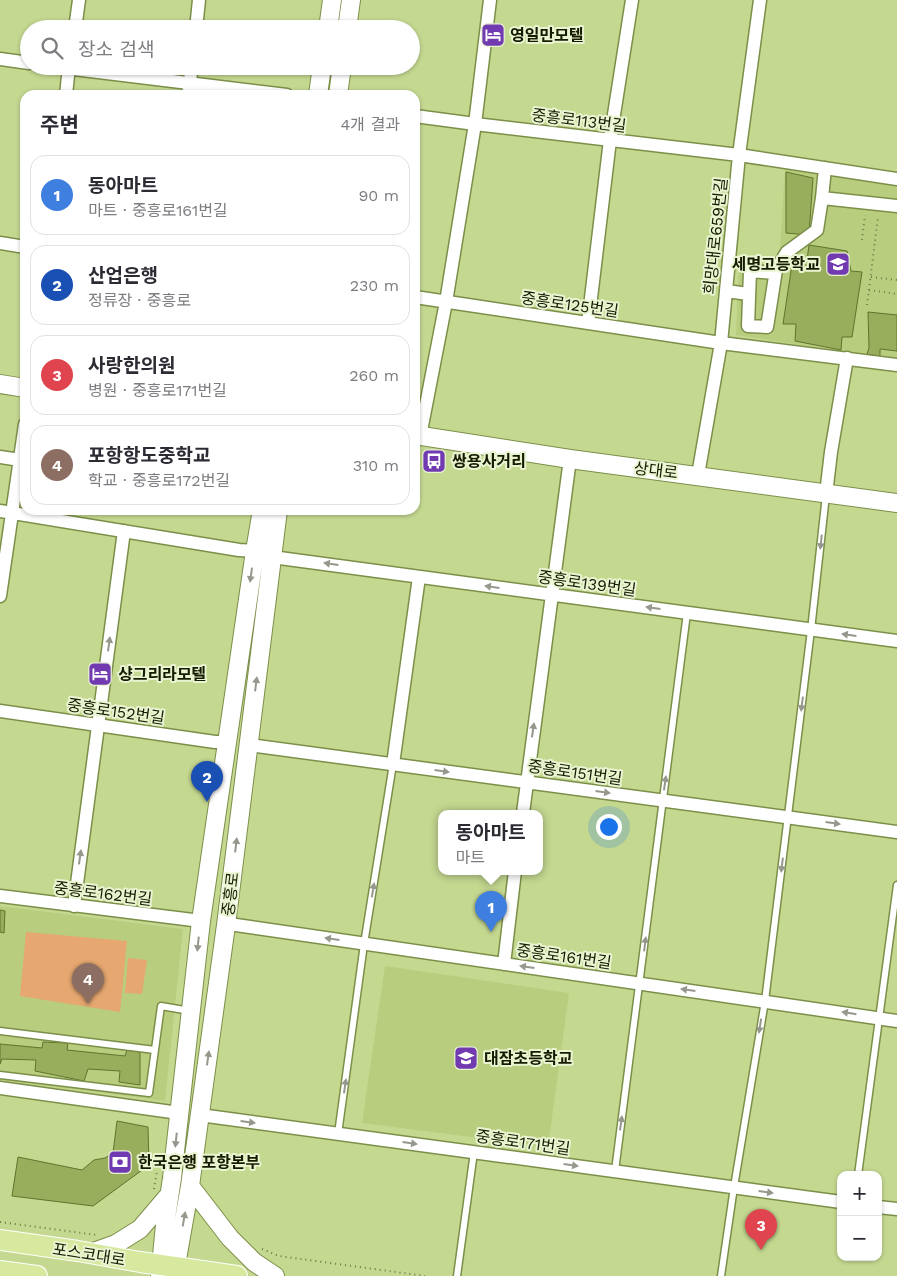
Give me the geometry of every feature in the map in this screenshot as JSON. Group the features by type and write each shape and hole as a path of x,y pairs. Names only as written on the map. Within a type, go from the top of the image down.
{"main road":[{"path":"329,20 332,0"},
{"path":"348,20 351,0"},
{"path":"319,90 321,75"},
{"path":"339,90 341,75"},
{"path":"0,384 20,387"},
{"name":"상대로","path":"420,436 570,459 897,503"},
{"name":"중흥로","path":"168,1271 158,1191 172,1178 201,921 261,515"},
{"name":"중흥로","path":"168,1271 190,1186 226,924 277,515"},
{"path":"190,1186 230,1238 254,1262 275,1276"},
{"path":"91,1254 116,1244 140,1229 158,1191"},
{"name":"포스코대로","path":"0,1240 91,1254 168,1271 237,1276"},
{"name":"포스코대로","path":"0,1271 37,1276"}],"street":[{"path":"76,20 79,0"},
{"path":"197,20 199,0"},
{"path":"420,426 446,302 475,124 490,0"},
{"path":"588,323 610,140 632,0"},
{"name":"희망대로659번길","path":"698,475 721,343 739,155 760,0"},
{"path":"0,59 20,62"},
{"path":"67,90 68,75"},
{"path":"109,75 189,89 205,90"},
{"path":"189,89 191,75"},
{"name":"중흥로113번길","path":"420,117 739,155 897,179"},
{"path":"775,273 750,271 748,326 767,327 776,270 787,252 817,230 825,168"},
{"path":"822,198 897,206"},
{"path":"0,243 20,246"},
{"path":"726,291 750,294"},
{"name":"중흥로125번길","path":"420,299 721,343 897,365"},
{"path":"826,494 847,358"},
{"path":"0,457 20,460 6,512 0,596"},
{"path":"523,810 570,459"},
{"path":"6,512 20,514"},
{"path":"25,515 255,552"},
{"path":"74,906 124,531"},
{"name":"중흥로139번길","path":"272,557 897,642"},
{"path":"394,764 419,577"},
{"name":"중흥로152번길","path":"0,711 215,742 227,742"},
{"name":"중흥로151번길","path":"249,745 897,832"},
{"path":"504,964 515,875"},
{"name":"중흥로162번길","path":"0,896 201,921"},
{"name":"중흥로161번길","path":"226,924 897,1020"},
{"path":"0,1088 179,1113"},
{"name":"중흥로171번길","path":"200,1115 837,1201"},
{"path":"882,1207 897,1209"}],"lane":[{"path":"721,1276 765,1001 812,630 826,494"},
{"path":"614,1171 688,613"},
{"path":"338,1134 364,944 394,764"},
{"path":"859,1171 897,885"},
{"path":"0,1075 150,1093 161,1006 191,1011"},
{"path":"0,1031 155,1050"},
{"path":"456,1276 474,1152"}],"path":[{"path":"862,240 866,203"},
{"path":"868,305 880,204"},
{"path":"871,277 897,280"},
{"path":"869,290 897,294"},
{"path":"0,1222 105,1236"},
{"path":"261,1248 279,1256 426,1276"}],"shaded area":[{"name":"세명고등학교","path":"785,169 897,186 897,360 736,335 739,262 779,265"},
{"path":"0,906 183,929 165,1101 0,1080"},
{"path":"26,932 127,941 120,1012 20,996"},
{"path":"128,958 147,960 142,994 125,993"},
{"name":"대잠초등학교","path":"385,966 569,993 548,1147 362,1123"}],"building":[{"path":"786,172 813,178 809,235 786,233"},
{"path":"809,245 847,251 851,271 862,272 852,337 842,337 841,350 795,341 796,324 783,324 793,258 807,260"},
{"path":"868,312 897,315 897,351 880,349 880,356 867,354 869,348"},
{"path":"0,910 5,911 4,933 0,932"},
{"path":"43,1042 68,1043 67,1050 125,1056 127,1050 140,1052 140,1085 119,1082 120,1071 88,1069 84,1081 35,1071 36,1060 2,1059 0,1064 0,1044 42,1048"},
{"name":"한국은행 포항본부","path":"117,1121 148,1127 149,1165 93,1206 12,1196 18,1157 82,1170 94,1160 105,1158 113,1153"}],"place":[{"name":"영일만모텔","path":"493,35"},
{"name":"세명고등학교","path":"838,264"},
{"name":"쌍용사거리","path":"434,461"},
{"name":"샹그리라모텔","path":"100,674"},
{"name":"산업은행","path":"207,802"},
{"name":"동아마트","path":"491,932"},
{"name":"포항항도중학교","path":"88,1004"},
{"name":"대잠초등학교","path":"466,1058"},
{"name":"한국은행 포항본부","path":"120,1162"},
{"name":"사랑한의원","path":"761,1250"}]}
